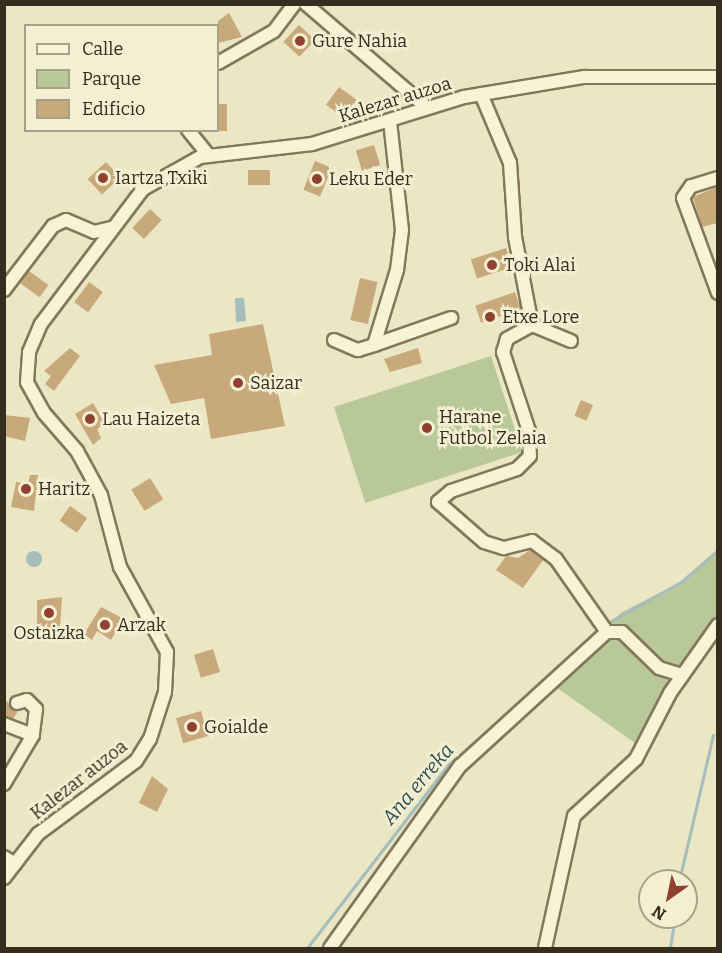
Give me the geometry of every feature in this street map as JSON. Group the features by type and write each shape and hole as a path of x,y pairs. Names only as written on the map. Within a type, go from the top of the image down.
{"street":[{"path":"219,62 274,31 294,4"},
{"path":"306,4 426,108"},
{"name":"Kalezar auzoa","path":"4,878 10,860 53,821 122,773 145,750 166,684 167,652 120,567 101,495 77,451 44,413 27,382 29,352 41,324 111,228 155,178 209,156 294,148 390,121 426,108 481,94 584,77 717,77"},
{"path":"481,94 510,163 515,237 532,325"},
{"path":"374,345 397,270 402,230 390,121"},
{"path":"190,132 209,156"},
{"path":"717,178 692,186 683,203 717,293"},
{"path":"4,290 53,226 66,220 94,232 111,228"},
{"path":"334,340 358,350 451,318"},
{"path":"532,325 571,341"},
{"path":"532,325 507,339 503,352 529,431 530,456 517,470 451,491 438,502 484,542 504,548 532,541 556,559 607,632"},
{"path":"545,948 574,816 630,767 682,675 717,625"},
{"path":"330,948 460,766 607,632 622,632 659,668 682,675"},
{"path":"4,784 33,735 36,709 27,700 17,703"},
{"path":"4,723 33,735"}],"green space":[{"name":"Harane Futbol Zelaia","path":"491,356 522,452 365,503 334,407"},
{"path":"717,550 717,625 642,748 546,680 622,612 681,582"}],"water":[{"path":"235,298 244,298 246,321 236,322"},
{"path":"31,551 37,551 42,559 40,565 31,567 26,562 26,556"}],"building":[{"path":"229,13 242,37 219,43 218,21"},
{"name":"Gure Nahia","path":"299,25 315,40 299,57 283,42"},
{"path":"339,87 357,100 344,118 326,105"},
{"path":"219,104 227,104 227,131 219,131"},
{"path":"374,145 380,165 362,171 356,151"},
{"name":"Leku Eder","path":"315,161 332,168 320,196 303,190"},
{"name":"Iartza Txiki","path":"106,162 120,177 102,194 88,179"},
{"path":"248,170 270,170 270,185 248,185"},
{"path":"717,187 717,223 702,227 693,197"},
{"path":"150,209 162,220 144,239 132,228"},
{"name":"Toki Alai","path":"506,248 512,267 477,278 471,259"},
{"path":"29,271 48,285 40,297 20,283"},
{"path":"360,278 378,282 368,324 350,320"},
{"path":"89,282 103,292 88,312 74,302"},
{"name":"Etxe Lore","path":"515,292 521,309 481,323 475,306"},
{"name":"Saizar","path":"263,324 285,426 211,439 204,398 171,404 154,365 212,355 209,334"},
{"path":"70,348 80,356 54,391 45,384 51,376 44,371"},
{"path":"418,348 422,363 390,372 384,359"},
{"path":"581,400 593,405 586,421 574,416"},
{"name":"Lau Haizeta","path":"93,403 105,424 97,429 101,438 93,445 75,414"},
{"path":"4,415 30,418 25,441 4,436"},
{"name":"Haritz","path":"30,475 38,475 34,511 11,507 16,482 28,483"},
{"path":"150,478 163,499 145,511 131,490"},
{"path":"70,506 87,518 77,533 60,521"},
{"path":"530,550 543,560 523,588 496,570 506,556 518,558"},
{"name":"Ostaizka","path":"62,597 60,627 37,627 37,600"},
{"name":"Arzak","path":"101,607 124,619 111,640 97,631 92,640 84,634"},
{"path":"213,649 220,672 201,678 194,655"},
{"path":"4,699 18,711 13,719 4,716"},
{"name":"Goialde","path":"201,711 208,736 183,743 176,718"},
{"path":"152,776 168,789 157,812 139,803"}],"waterway":[{"name":"Ana erreka","path":"611,621 681,582 718,550"},
{"name":"Ana erreka","path":"307,948 448,765 552,674"},
{"path":"682,869 713,735"},
{"path":"670,948 673,929"}],"place":[{"name":"Gure Nahia","path":"300,41"},
{"name":"Iartza Txiki","path":"103,178"},
{"name":"Leku Eder","path":"317,179"},
{"name":"Toki Alai","path":"492,265"},
{"name":"Etxe Lore","path":"490,317"},
{"name":"Saizar","path":"238,383"},
{"name":"Lau Haizeta","path":"90,419"},
{"name":"Harane Futbol Zelaia","path":"427,428"},
{"name":"Haritz","path":"26,489"},
{"name":"Ostaizka","path":"49,613"},
{"name":"Arzak","path":"105,625"},
{"name":"Goialde","path":"192,727"}]}
